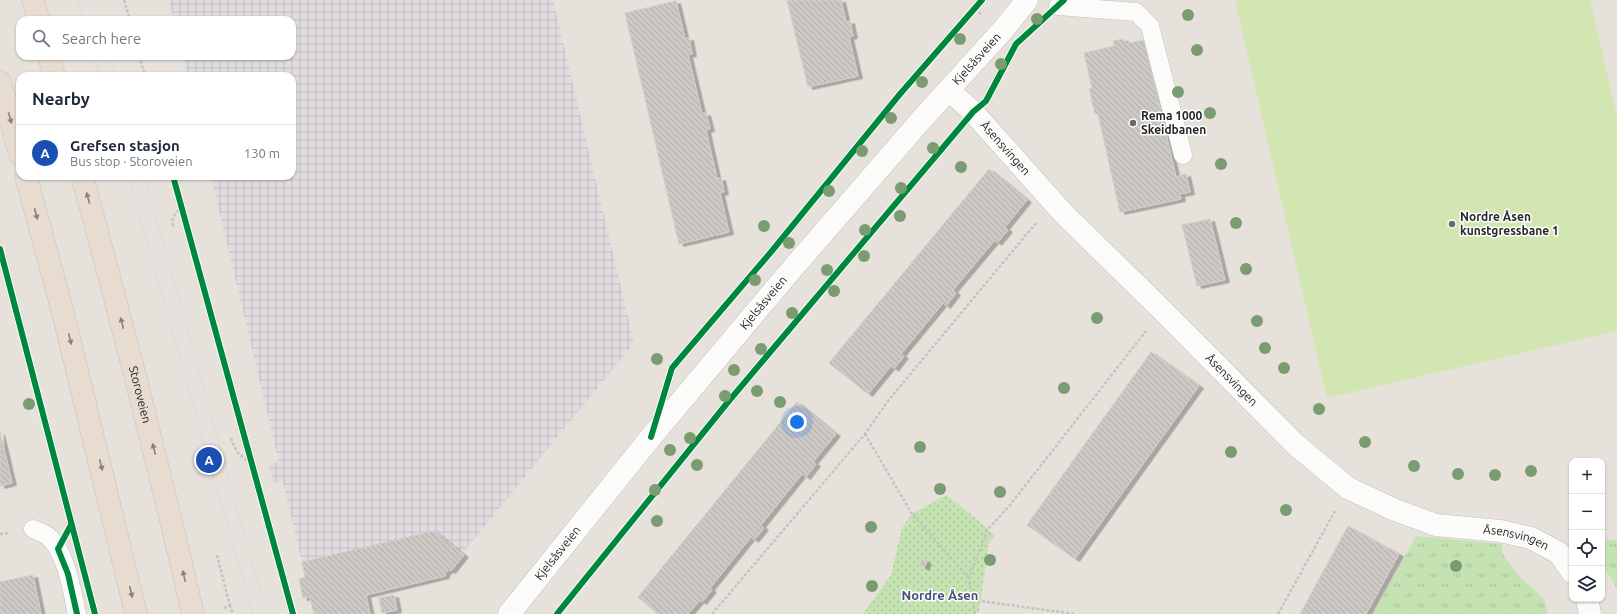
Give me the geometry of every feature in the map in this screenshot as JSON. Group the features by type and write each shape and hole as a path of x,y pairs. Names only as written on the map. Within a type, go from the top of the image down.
{"highway":[{"path":"33,0 38,16"},
{"path":"50,60 53,72"},
{"path":"0,82 16,140"},
{"path":"27,180 64,317 136,614"},
{"name":"Storoveien","path":"83,180 117,304 158,465 193,614"}],"street":[{"name":"Kjelsåsveien","path":"509,614 651,437 766,300 948,90 1002,32 1027,0"},
{"name":"Åsensvingen","path":"948,90 973,112 1053,202 1296,445 1348,488 1395,510 1436,526 1500,531 1531,538 1559,553 1569,568"},
{"path":"1588,602 1590,614"}],"lane":[{"path":"1058,6 1136,12 1150,26 1182,155"},
{"path":"33,529 49,536 58,549 68,574 77,614"}],"path":[{"path":"124,0 129,16"},
{"path":"970,15 979,5"},
{"path":"141,60 144,72"},
{"path":"174,180 294,614"},
{"path":"712,614 865,434 888,402 1053,202"},
{"path":"173,226 172,220 174,215 181,207"},
{"path":"975,614 969,578 988,529 1010,505 1162,310"},
{"path":"865,434 912,514 969,578"},
{"path":"231,438 235,449 240,456 252,464"},
{"path":"1278,614 1348,488"},
{"path":"217,555 232,614"},
{"path":"972,600 1076,614"},
{"path":"224,608 230,606"}],"shaded area":[{"path":"169,0 553,0 634,343 462,554 434,531 302,562 283,482 273,483 269,465 279,462 212,180 296,180 296,72 186,72 184,60 296,60 296,16 173,16"}],"green space":[{"name":"Nordre Åsen kunstgressbane 1","path":"1235,0 1590,0 1617,117 1617,331 1327,398"},
{"path":"946,495 979,521 995,536 989,542 979,612 970,614 863,614 891,575 902,528 912,514"},
{"path":"1416,536 1502,544 1502,553 1519,576 1544,599 1548,614 1373,614"},
{"path":"1605,539 1617,540 1617,591 1614,582 1605,569"}],"building":[{"path":"787,0 841,0 846,22 850,21 853,36 849,37 858,76 808,87"},
{"path":"676,1 685,39 689,38 692,54 688,55 702,114 706,113 710,129 706,130 717,179 721,178 724,192 720,193 729,232 679,244 625,13"},
{"path":"1124,39 1125,44 1144,40 1176,177 1186,174 1190,192 1180,194 1181,199 1120,212 1098,114 1095,114 1089,89 1092,88 1084,53 1114,46 1113,41"},
{"path":"989,169 1027,200 1005,227 1008,230 997,243 995,240 953,290 956,293 946,306 943,303 901,354 904,356 894,369 891,366 868,394 829,363"},
{"path":"1210,219 1225,280 1197,286 1182,225"},
{"path":"1151,352 1199,386 1075,559 1027,525"},
{"path":"797,402 836,434 813,462 816,464 806,477 802,474 761,525 764,528 754,540 751,537 710,588 712,590 702,602 700,600 688,614 658,614 638,597"},
{"path":"0,432 12,483 0,486"},
{"path":"1348,526 1399,554 1366,614 1300,614"},
{"path":"434,531 464,555 451,571 449,570 445,573 445,576 366,595 370,614 314,614 310,597 303,598 299,579 305,577 302,562"},
{"path":"923,559 927,562 924,568 919,564"},
{"path":"33,575 41,614 0,614 0,582"},
{"path":"394,595 397,610 382,613 379,598"}],"tram line":[{"path":"77,0 82,16"},
{"path":"92,0 98,16"},
{"path":"95,60 98,72"},
{"path":"110,60 114,72"},
{"path":"129,180 253,614"},
{"path":"145,180 254,571 268,614"}],"cycle path":[{"path":"651,437 672,368 771,252 900,94 982,0"},
{"path":"557,614 728,402 973,112 986,101 1016,44 1064,0"},
{"path":"174,180 293,614"},
{"path":"0,249 95,614"},
{"path":"71,525 58,549 68,574 77,614"}],"place":[{"name":"Rema 1000 Skeidbanen","path":"1133,123"},
{"name":"Nordre Åsen kunstgressbane 1","path":"1452,224"},
{"name":"Grefsen stasjon","path":"209,460"}],"district":[{"name":"Nordre Åsen","path":"940,595"}]}
